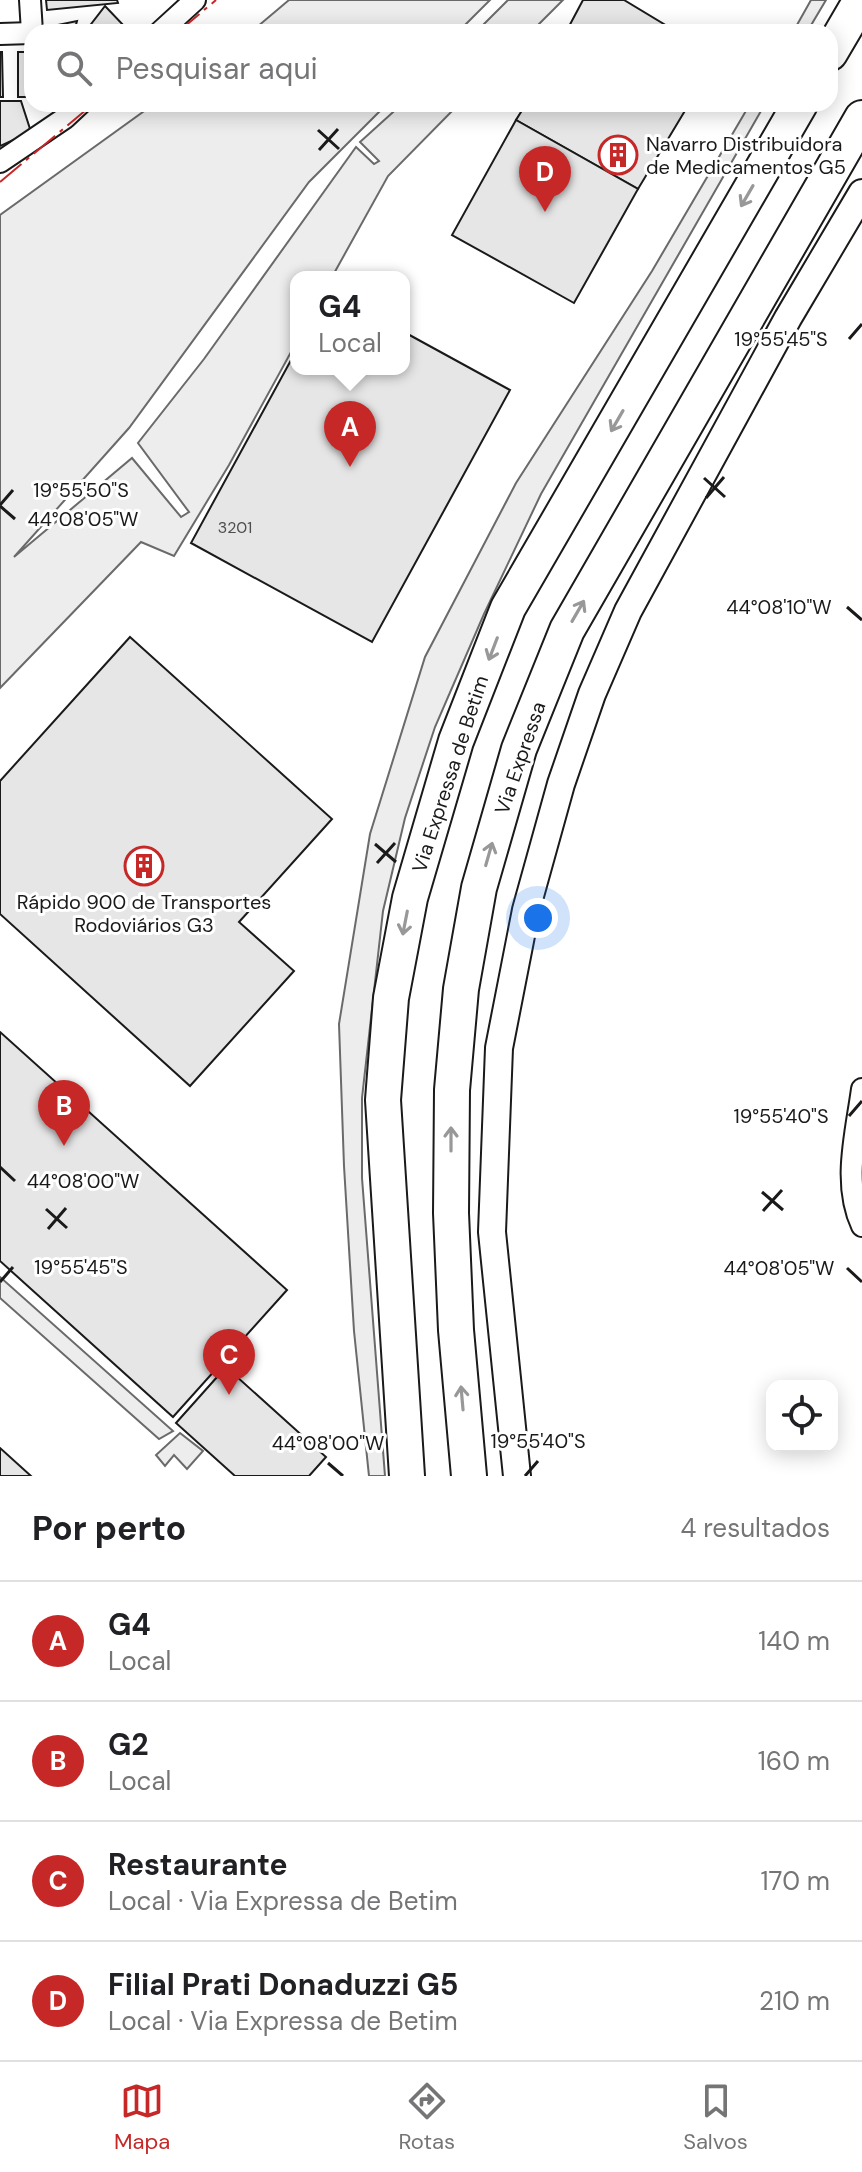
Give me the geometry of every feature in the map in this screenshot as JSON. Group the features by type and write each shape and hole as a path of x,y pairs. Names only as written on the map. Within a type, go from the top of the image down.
{"highway":[{"path":"838,39 861,0"},
{"name":"Via Expressa de Betim","path":"407,1476 383,1100 391,998 410,898 456,741 508,608 795,112"},
{"name":"Via Expressa","path":"469,1476 451,1228 452,1090 461,989 479,888 515,763 567,630 862,118"}],"street":[{"path":"30,0 31,24"},
{"path":"169,24 195,0"},
{"path":"0,34 24,33"},
{"path":"0,162 71,112"},
{"path":"517,1476 492,1232 499,1048 526,910 592,694 628,611 781,329 862,193"},
{"path":"862,1089 851,1173 856,1212 862,1226"}],"shaded area":[{"path":"289,0 490,0 466,24 260,24"},
{"path":"508,0 563,0 539,24 484,24"},
{"path":"811,0 826,0 812,24 798,24"},
{"path":"143,112 379,112 309,182 129,428 14,557 132,458 181,517 189,512 138,443 204,359 356,147 374,164 379,161 360,142 393,112 451,112 388,176 335,271 290,271 290,354 174,556 141,542 0,688 0,215"},
{"path":"745,112 760,112 541,494 435,727 405,818 383,911 362,1098 362,1178 385,1476 369,1476 354,1331 339,1024 370,834 425,657 516,483 652,271"},
{"path":"0,1277 173,1431 159,1439 0,1298"},
{"path":"180,1433 203,1451 187,1469 174,1455 165,1466 156,1455"}],"building":[{"path":"46,0 117,0 118,3 47,10"},
{"path":"583,0 624,0 664,24 570,24"},
{"path":"105,6 122,24 91,24"},
{"path":"2,52 3,97 0,97"},
{"path":"18,52 24,52 24,97 18,97"},
{"path":"0,101 21,101 31,132 0,146"},
{"name":"Navarro Distribuidora de Medicamentos G5","path":"521,112 684,112 638,189 516,120"},
{"path":"516,120 638,189 574,303 452,235"},
{"path":"410,335 510,390 372,642 191,543 290,362 290,375 410,375"},
{"name":"Rápido 900 de Transportes Rodoviários G3","path":"130,637 332,819 239,922 294,971 190,1086 0,914 0,781"},
{"path":"0,1032 287,1290 173,1417 0,1261"},
{"path":"226,1367 326,1457 309,1476 235,1476 176,1423"},
{"path":"0,1448 31,1476 0,1476"}],"power":[{"path":"188,24 216,0"},
{"path":"0,182 83,112"}],"place":[{"name":"Navarro Distribuidora de Medicamentos G5","path":"618,155"},
{"name":"Filial Prati Donaduzzi G5","path":"545,212"},
{"name":"G4","path":"350,467"},
{"name":"Rápido 900 de Transportes Rodoviários G3","path":"144,866"},
{"name":"G2","path":"64,1146"},
{"name":"Restaurante","path":"229,1395"}]}
